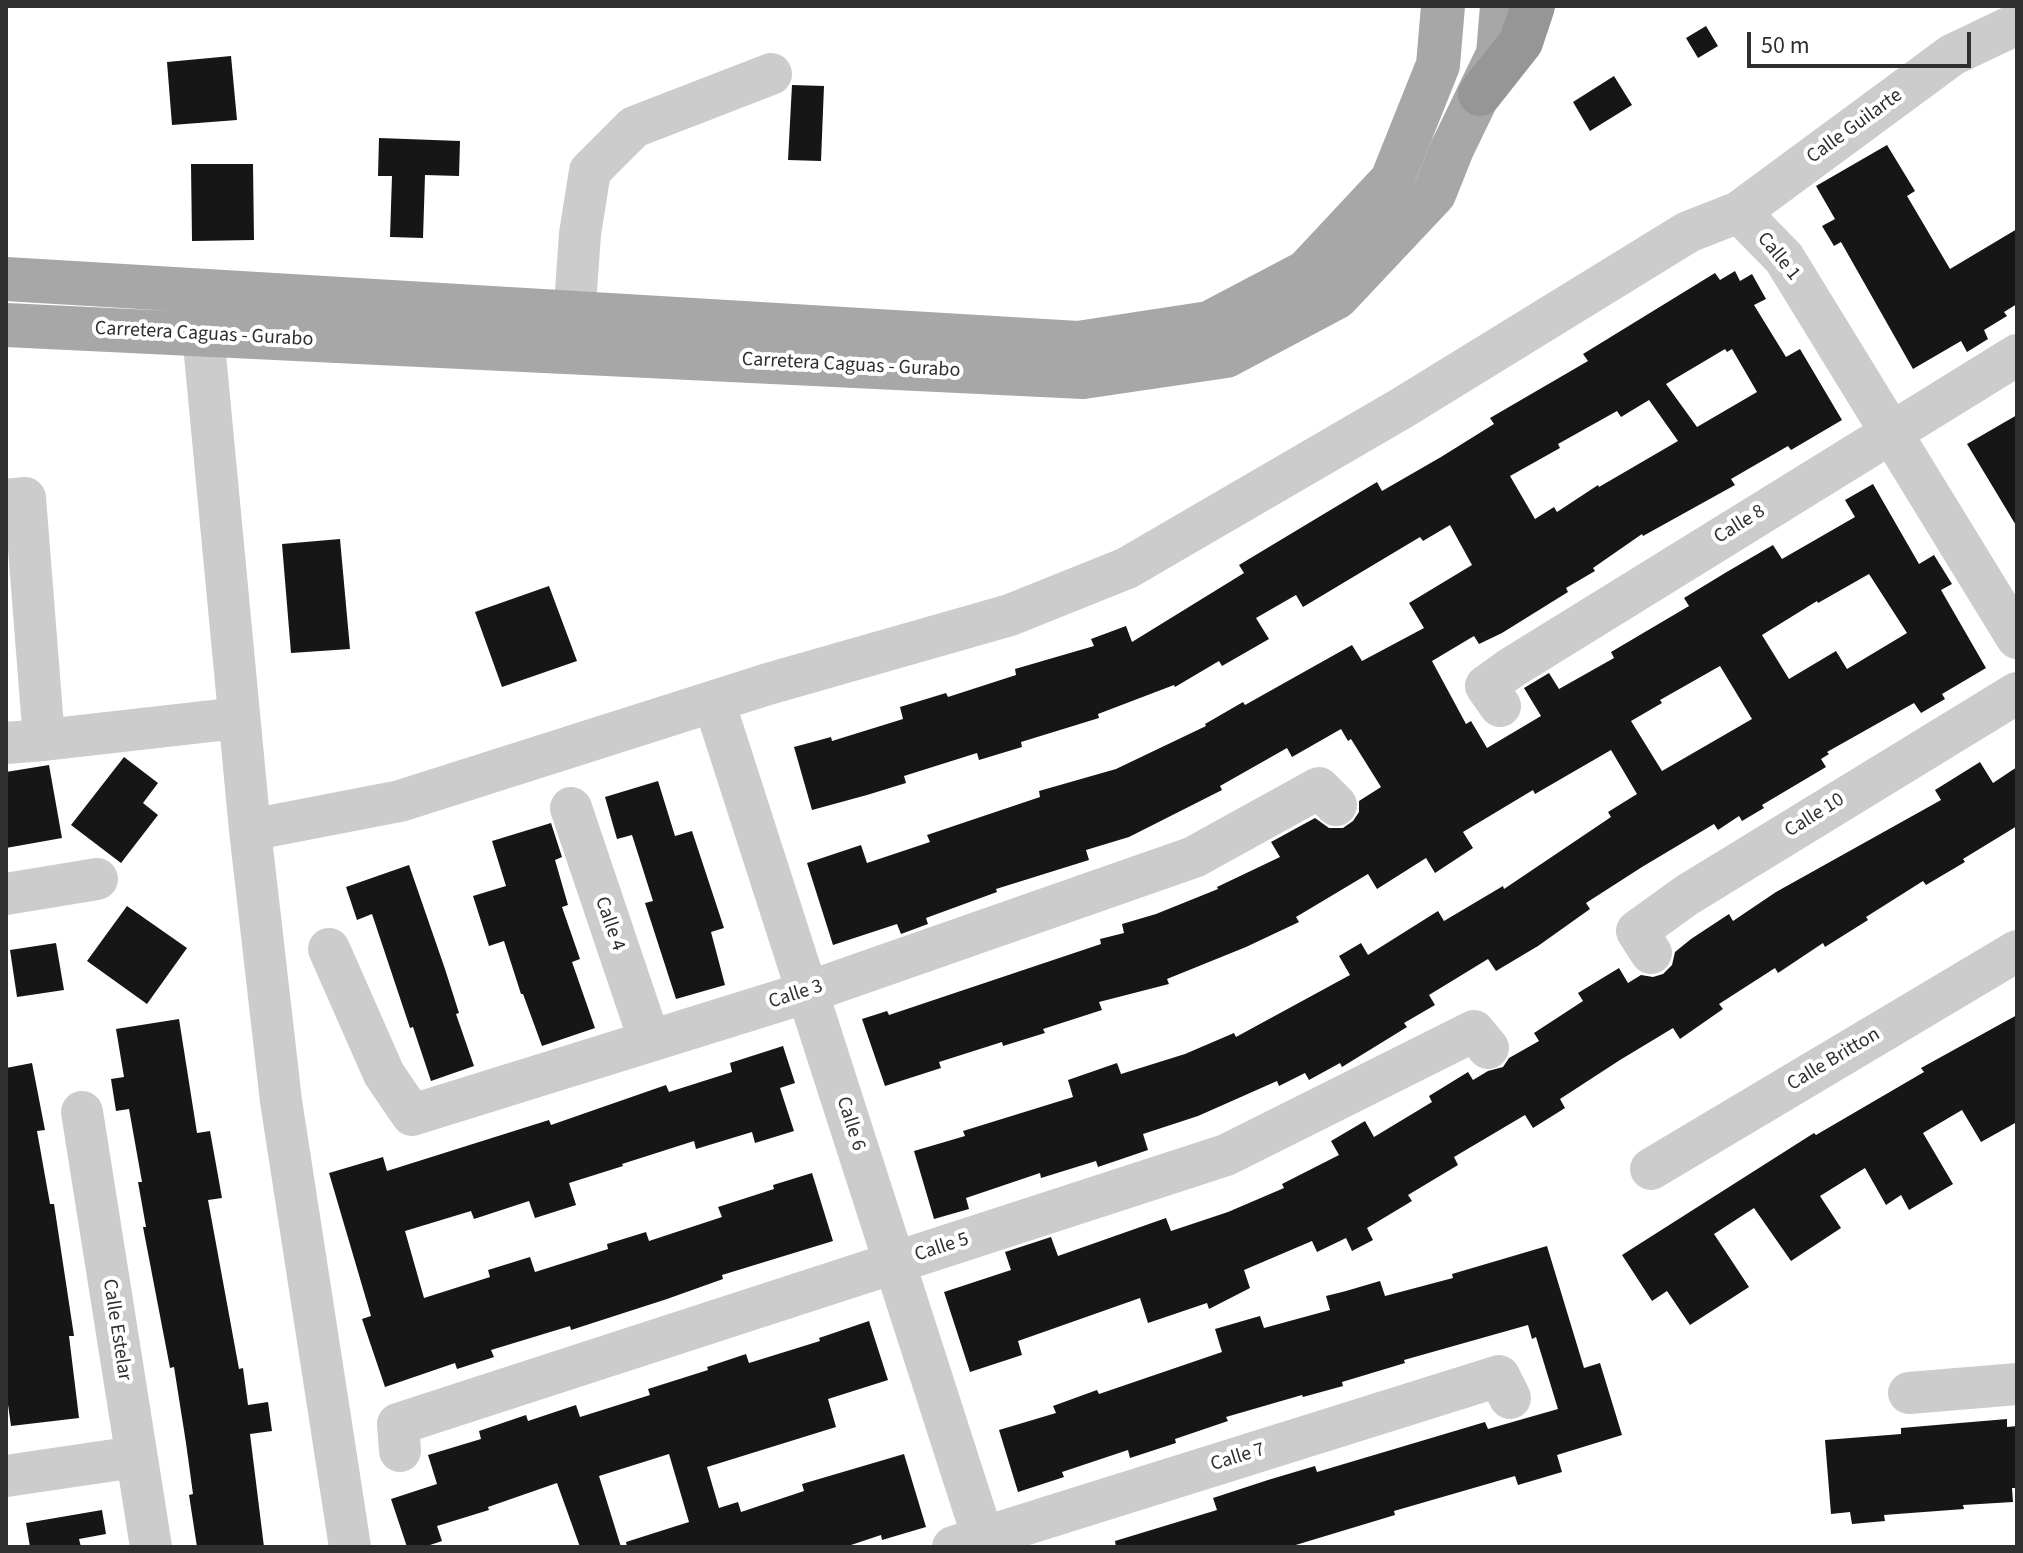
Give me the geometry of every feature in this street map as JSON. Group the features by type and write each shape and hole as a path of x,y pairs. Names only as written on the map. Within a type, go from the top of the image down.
{"highway":[{"path":"1480,94 1521,42 1533,6"}],"main road":[{"name":"Carretera Caguas - Gurabo","path":"6,325 203,335 573,332 1078,343 1209,323 1306,272 1392,180 1438,65 1443,6"},
{"name":"Carretera Caguas - Gurabo","path":"6,279 199,291 573,332 1083,377 1226,356 1337,297 1434,194 1498,54 1502,6"}],"street":[{"name":"Calle Guilarte","path":"1739,212 1952,55 2017,24"},
{"path":"573,332 580,234 590,171 634,127 771,74"},
{"path":"250,830 400,801 714,702 1010,615 1127,568 1402,408 1688,232 1739,212"},
{"name":"Calle 1","path":"1739,212 1784,258 2017,638"},
{"path":"199,291 238,718 281,1101 350,1547"},
{"name":"Calle 8","path":"1500,706 1486,686 1511,668 2017,355"},
{"path":"6,500 25,498 25,741 238,718"},
{"name":"Calle 10","path":"1651,953 1637,931 1687,895 2017,693"},
{"name":"Calle 6","path":"714,702 894,1264 974,1544"},
{"name":"Calle 3","path":"329,949 384,1074 412,1115 808,992 1194,857 1319,788 1336,805"},
{"name":"Calle 4","path":"571,808 649,1039"},
{"path":"6,894 97,879"},
{"name":"Calle Britton","path":"1651,1169 2017,951"},
{"name":"Calle 5","path":"400,1451 398,1424 1226,1155 1474,1031 1488,1048"},
{"name":"Calle Estelar","path":"82,1112 151,1547"},
{"name":"Calle 7","path":"974,1544 1499,1376 1510,1398"},
{"path":"1909,1393 2017,1384"},
{"path":"6,1476 135,1457"}],"building":[{"path":"1706,26 1718,46 1698,58 1686,38"},
{"path":"231,56 237,120 172,125 167,62"},
{"path":"1614,76 1632,105 1590,131 1573,102"},
{"path":"792,85 824,86 821,161 788,160"},
{"path":"379,138 460,141 459,176 425,175 423,238 390,237 392,176 378,176"},
{"path":"1887,145 1915,191 1907,196 1950,269 2017,229 2017,304 2004,312 2007,316 1984,330 1988,339 1967,352 1961,341 1913,369 1841,242 1834,246 1822,226 1835,219 1816,186"},
{"path":"191,164 253,164 254,240 192,241"},
{"path":"1735,271 1740,281 1752,274 1766,299 1754,305 1786,357 1800,349 1842,420 1791,450 1788,446 1731,479 1735,485 1642,534 1593,568 1595,571 1566,588 1568,592 1502,633 1479,644 1474,636 1432,661 1466,724 1471,721 1487,748 1541,716 1524,688 1549,673 1559,689 1614,658 1611,652 1689,606 1684,598 1725,573 1773,545 1782,559 1855,517 1845,500 1873,484 1919,564 1934,555 1952,584 1941,590 1986,668 1942,694 1945,699 1921,713 1914,703 1827,752 1829,754 1821,759 1826,767 1762,805 1764,808 1742,821 1739,816 1718,830 1714,824 1642,867 1586,903 1590,909 1496,971 1488,959 1429,995 1435,1005 1404,1023 1407,1027 1342,1067 1340,1063 1309,1080 1305,1073 1279,1086 1277,1081 1198,1116 1143,1134 1148,1150 1098,1167 1096,1161 1041,1178 1040,1173 966,1198 969,1209 934,1219 914,1151 965,1136 963,1131 1073,1097 1068,1080 1117,1063 1121,1074 1185,1054 1234,1033 1236,1037 1350,975 1339,956 1361,943 1368,955 1438,911 1444,921 1503,886 1504,889 1611,817 1608,812 1637,794 1611,750 1535,794 1533,790 1463,832 1473,848 1435,873 1426,858 1377,889 1368,874 1296,917 1299,922 1167,979 1169,984 1099,1002 1102,1010 1043,1029 1045,1033 1003,1046 1002,1042 939,1062 941,1068 885,1086 862,1019 887,1011 889,1015 1101,944 1100,939 1124,933 1122,924 1218,889 1280,857 1271,842 1315,818 1329,828 1343,828 1359,812 1359,801 1381,787 1351,739 1348,741 1341,729 1292,757 1287,748 1220,786 1222,790 1129,837 1086,850 1089,860 996,889 997,892 926,918 928,924 901,934 897,924 833,945 807,863 861,845 867,863 930,842 927,835 1040,797 1039,791 1116,769 1206,726 1243,702 1245,705 1352,645 1362,661 1424,628 1409,603 1472,565 1450,525 1423,541 1420,537 1303,607 1296,595 1256,618 1269,639 1222,666 1219,661 1175,687 1098,714 1099,718 1021,742 1022,747 979,760 977,753 904,776 906,783 812,810 794,747 831,737 832,741 903,719 900,707 946,693 948,697 1016,675 1015,669 1094,646 1091,639 1126,626 1132,642 1244,573 1239,565 1377,482 1382,491 1441,457 1494,424 1490,418 1588,361 1583,354 1715,273 1720,280","holes":["1725,349 1727,352 1732,349 1757,392 1697,427 1666,384","1649,400 1678,441 1598,485 1557,512 1554,507 1535,519 1510,476 1560,448 1558,444 1617,411 1621,417","1869,574 1907,633 1847,669 1836,651 1789,679 1762,635","1720,666 1752,719 1662,771 1631,721 1662,703 1660,700"]},
{"path":"2017,415 2017,527 1967,444"},
{"path":"340,539 350,649 291,653 282,544"},
{"path":"549,586 577,661 502,687 475,612"},
{"path":"124,757 158,783 143,803 158,815 121,863 71,825"},
{"path":"1980,762 1993,783 2017,767 2017,826 1926,885 1923,881 1825,947 1823,943 1778,973 1775,968 1719,1004 1723,1009 1680,1039 1673,1028 1620,1060 1560,1099 1565,1108 1533,1128 1525,1115 1454,1157 1458,1165 1408,1195 1412,1201 1367,1228 1373,1240 1352,1251 1346,1238 1317,1252 1312,1241 1244,1270 1250,1288 1209,1309 1207,1303 1148,1323 1140,1298 1018,1341 1022,1355 970,1372 944,1292 1011,1270 1005,1252 1051,1237 1058,1256 1166,1218 1171,1231 1228,1212 1284,1188 1282,1184 1339,1155 1331,1141 1365,1121 1374,1137 1432,1102 1429,1096 1468,1072 1473,1080 1503,1067 1509,1058 1539,1041 1534,1033 1583,1001 1578,993 1619,968 1628,983 1641,975 1653,977 1663,974 1672,965 1675,952 1691,939 1729,914 1733,921 1776,892 1941,800 1935,790"},
{"path":"49,765 62,838 6,848 6,772"},
{"path":"658,781 675,836 692,831 724,928 711,932 725,985 676,999 645,903 653,901 632,835 617,839 605,797"},
{"path":"551,823 562,857 555,860 568,905 562,907 580,959 572,962 595,1028 542,1046 504,941 489,946 473,896 506,886 492,841"},
{"path":"409,865 474,1066 431,1081 372,914 357,920 346,887"},
{"path":"127,906 187,948 147,1004 87,961"},
{"path":"56,943 64,990 17,997 10,950"},
{"path":"2017,1015 2017,1122 1981,1142 1962,1110 1923,1133 1953,1184 1909,1210 1901,1195 1886,1205 1865,1168 1820,1196 1841,1228 1791,1261 1754,1208 1714,1234 1749,1287 1690,1325 1667,1291 1652,1301 1622,1255 1814,1133 1816,1135 1924,1072 1921,1068"},
{"path":"179,1019 197,1133 210,1131 222,1198 208,1200 239,1369 243,1368 248,1405 268,1402 272,1431 250,1434 264,1547 197,1547 189,1495 193,1494 186,1443 174,1367 170,1368 143,1227 146,1227 138,1182 142,1182 129,1109 116,1111 111,1079 124,1077 116,1029"},
{"path":"783,1046 795,1083 780,1088 794,1131 755,1143 752,1132 696,1149 694,1141 622,1164 569,1183 576,1205 535,1218 529,1201 474,1219 471,1211 405,1231 424,1298 490,1277 488,1270 530,1257 535,1272 608,1249 607,1244 646,1232 649,1241 722,1217 718,1207 812,1173 833,1241 722,1275 723,1279 571,1330 570,1326 491,1350 494,1357 457,1369 455,1363 385,1387 362,1319 371,1316 329,1173 383,1157 387,1171 549,1120 551,1125 666,1085 669,1092 732,1072 730,1063"},
{"path":"32,1063 45,1130 37,1131 50,1204 54,1204 74,1336 69,1336 79,1418 11,1426 6,1390 6,1068"},
{"path":"1547,1246 1584,1368 1600,1363 1622,1435 1557,1455 1562,1472 1518,1485 1515,1476 1394,1511 1395,1515 1289,1547 1116,1547 1115,1541 1217,1510 1213,1498 1268,1480 1315,1466 1317,1472 1485,1422 1488,1429 1558,1409 1536,1337 1532,1339 1528,1325 1404,1360 1405,1363 1342,1382 1343,1386 1226,1417 1228,1421 1175,1439 1176,1443 1130,1458 1128,1450 1062,1472 1064,1477 1018,1492 999,1430 1056,1413 1053,1406 1097,1390 1099,1394 1222,1352 1215,1329 1260,1316 1264,1328 1330,1310 1326,1296 1380,1281 1385,1296 1453,1278 1452,1274"},
{"path":"869,1321 888,1380 828,1399 836,1427 707,1467 719,1508 738,1502 741,1512 804,1491 802,1484 904,1454 926,1527 882,1540 881,1535 845,1547 627,1547 626,1542 689,1522 669,1454 599,1476 621,1547 580,1547 557,1483 488,1507 489,1510 437,1526 442,1541 424,1547 407,1547 391,1499 437,1484 428,1455 481,1439 479,1431 526,1415 528,1421 576,1405 580,1417 650,1395 648,1389 746,1354 749,1363 820,1341 819,1338"},
{"path":"2007,1419 2007,1427 2017,1426 2017,1488 2012,1488 2013,1502 1884,1515 1885,1521 1852,1524 1850,1512 1831,1514 1825,1440 1901,1434 1901,1428"},
{"path":"102,1510 106,1534 79,1539 81,1547 30,1547 26,1523"}]}
